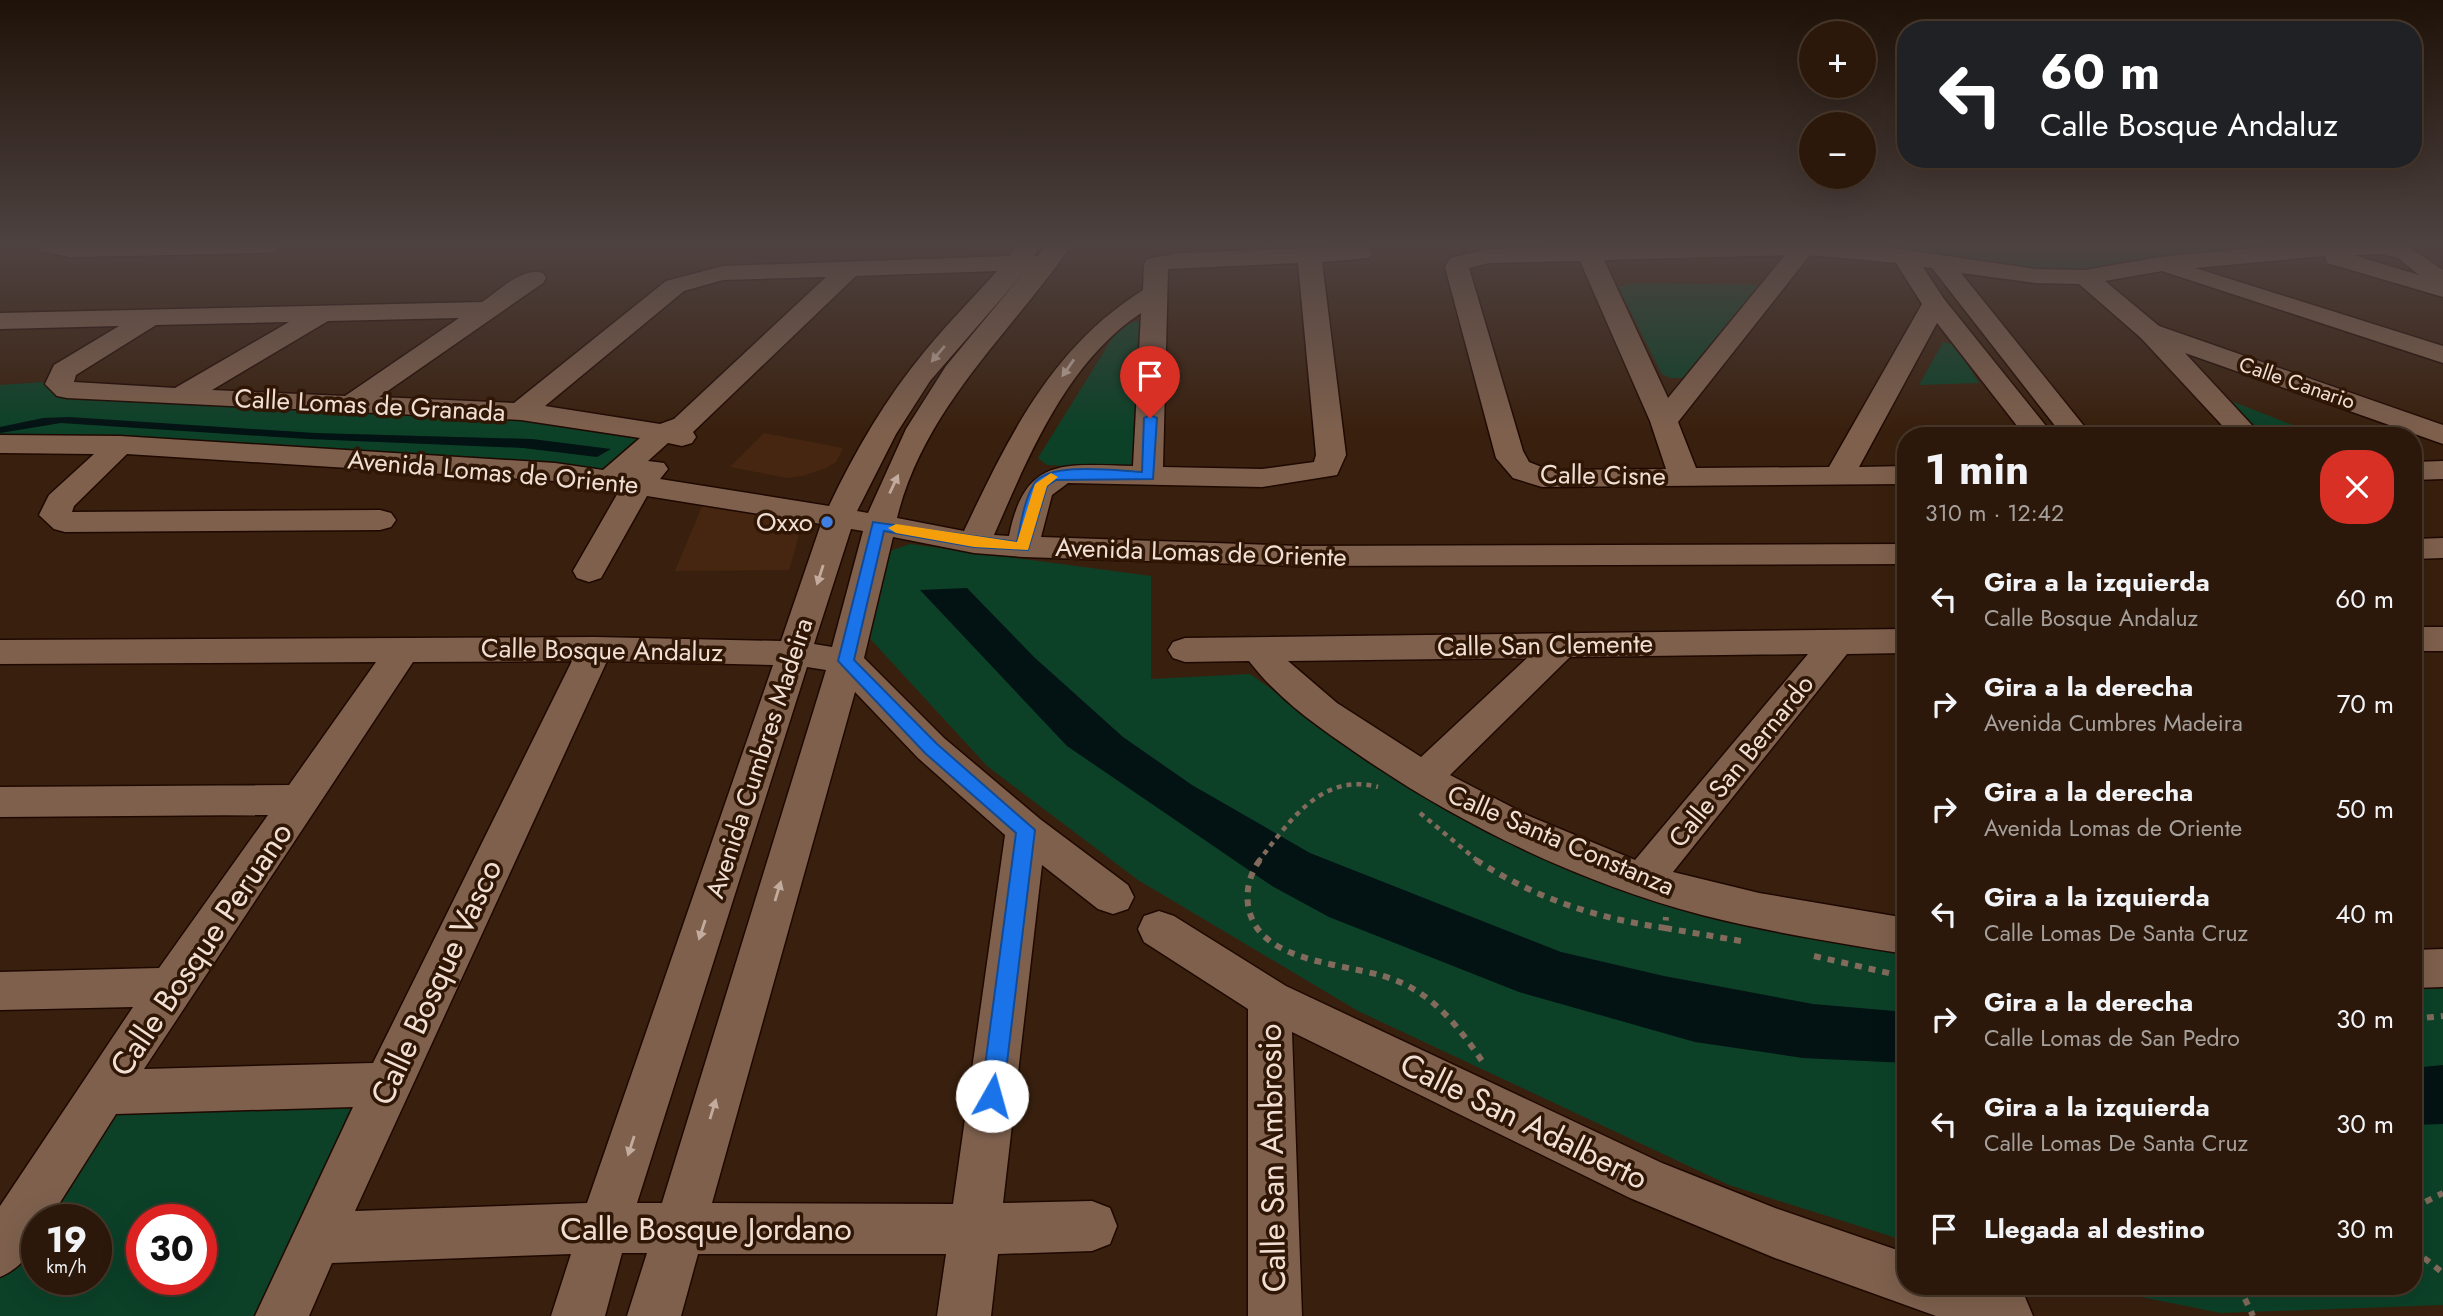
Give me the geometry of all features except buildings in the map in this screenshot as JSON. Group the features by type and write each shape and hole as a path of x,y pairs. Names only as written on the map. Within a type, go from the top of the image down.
{"street":[{"path":"350,405 490,307"},
{"path":"521,412 650,307"},
{"path":"589,571 624,482 808,307"},
{"name":"Avenida Cumbres Madeira","path":"578,1316 604,1228 839,517 866,458 897,407 936,356 985,307"},
{"name":"Avenida Cumbres Madeira","path":"654,1316 846,661 878,525 920,429 1001,307"},
{"path":"974,543 1007,467 1070,364 1127,307"},
{"path":"1148,476 1155,307"},
{"path":"1023,547 1030,512 1041,484 1065,474 1262,478 1326,469 1332,456 1315,307"},
{"name":"Calle Cisne","path":"1468,307 1512,463 1523,472 1549,479 1897,475"},
{"path":"1613,307 1664,421 1684,477"},
{"path":"1664,421 1755,307"},
{"path":"1839,476 1934,307"},
{"path":"1939,307 2033,427"},
{"path":"1976,307 2071,427"},
{"path":"2121,307 2150,332 2240,427"},
{"path":"2295,307 2443,355"},
{"path":"0,321 486,310"},
{"path":"180,397 326,312"},
{"name":"Calle Lomas de Granada","path":"153,316 64,371 59,384 67,390 93,393 521,412 676,432"},
{"name":"Calle Canario","path":"2150,332 2420,427"},
{"name":"Calle Canario","path":"2422,428 2443,435"},
{"name":"Avenida Lomas de Oriente","path":"0,444 120,445 519,470 624,482 839,517 974,543 1023,547 1299,556 1897,554"},
{"path":"120,445 60,502 54,515 65,522 90,524 380,520"},
{"path":"2422,471 2443,470"},
{"path":"2422,549 2443,548"},
{"path":"2422,639 2443,639"},
{"name":"Calle San Bernardo","path":"1659,885 1838,641"},
{"name":"Calle San Clemente","path":"1185,650 1897,641"},
{"path":"1408,792 1563,644"},
{"name":"Calle Bosque Peruano","path":"3,1240 105,1092 171,988 404,649"},
{"name":"Calle Bosque Andaluz","path":"0,652 595,649 793,653 846,661"},
{"name":"Calle Bosque Vasco","path":"282,1316 387,1084 595,649"},
{"name":"Calle Santa Constanza","path":"1260,651 1287,684 1408,792 1522,829 1659,885 1730,905 1897,934"},
{"path":"846,661 931,748 1026,830 1114,897"},
{"path":"0,803 302,800"},
{"path":"964,1316 1026,830"},
{"name":"Calle San Adalberto","path":"1159,929 1270,1000 1647,1181 1774,1233 1897,1276"},
{"path":"2422,969 2443,968"},
{"path":"0,991 171,988"},
{"name":"Calle San Ambrosio","path":"1270,1000 1269,1087 1275,1316"},
{"path":"105,1092 387,1084"},
{"name":"Calle Bosque Jordano","path":"319,1238 604,1228 975,1229 1092,1226"},
{"path":"1950,1295 2006,1316"}],"path":[{"path":"1483,1063 1457,1026 1431,999 1390,977 1316,961 1262,936 1248,909 1252,871 1312,797 1346,784 1368,783 1408,792 1436,830 1506,881 1591,916 1619,923 1743,942"},
{"path":"1659,885 1665,929"},
{"path":"1806,954 1897,975"},
{"path":"2423,1017 2443,1016"},
{"path":"2422,1204 2443,1194"},
{"path":"2422,1256 2443,1273"},
{"path":"2243,1295 2253,1316"}],"shaded area":[{"path":"69,417 315,433 532,439 611,449 597,457 523,448 308,439 61,423 0,433 0,427 43,418"},
{"path":"764,433 843,448 836,462 802,476 787,478 730,467"},
{"name":"Oxxo","path":"703,504 791,519 799,535 789,570 675,571"},
{"path":"967,588 1034,657 1123,737 1192,785 1310,853 1561,952 1664,976 1813,1004 1897,1011 1897,1063 1803,1058 1695,1042 1519,992 1329,917 1272,886 1067,746 920,590"},
{"path":"2443,1065 2443,1124 2422,1125 2422,1067"}],"green space":[{"path":"1628,307 1744,307 1689,378 1670,378 1662,374"},
{"path":"1140,321 1154,323 1140,470 1047,465 1038,458 1118,329 1124,324"},
{"path":"1943,342 1955,345 1979,383 1919,385"},
{"path":"59,381 521,412 662,433 611,479 0,438 0,385"},
{"path":"2226,399 2298,427 2251,427"},
{"path":"910,544 1151,576 1151,679 1250,674 1414,789 1601,875 1790,935 1897,949 1897,1238 1729,1185 1358,1011 1138,880 987,766 864,632 881,554"},
{"path":"2443,977 2443,1305 2221,1313 2131,1295 2422,1295 2422,978"},
{"path":"387,1084 280,1316 0,1316 0,1259 21,1226 21,1295 112,1295 112,1204 35,1204 105,1092"}],"slow traffic":[{"path":"896,528 974,543 1023,547 1030,512 1041,484 1051,477"}],"place":[{"name":"Oxxo","path":"827,522"}],"route":[{"path":"992,1096 1026,830 931,748 846,661 878,525 974,543 1023,547 1030,512 1041,484 1051,477 1065,474 1148,476 1150,418"}]}
